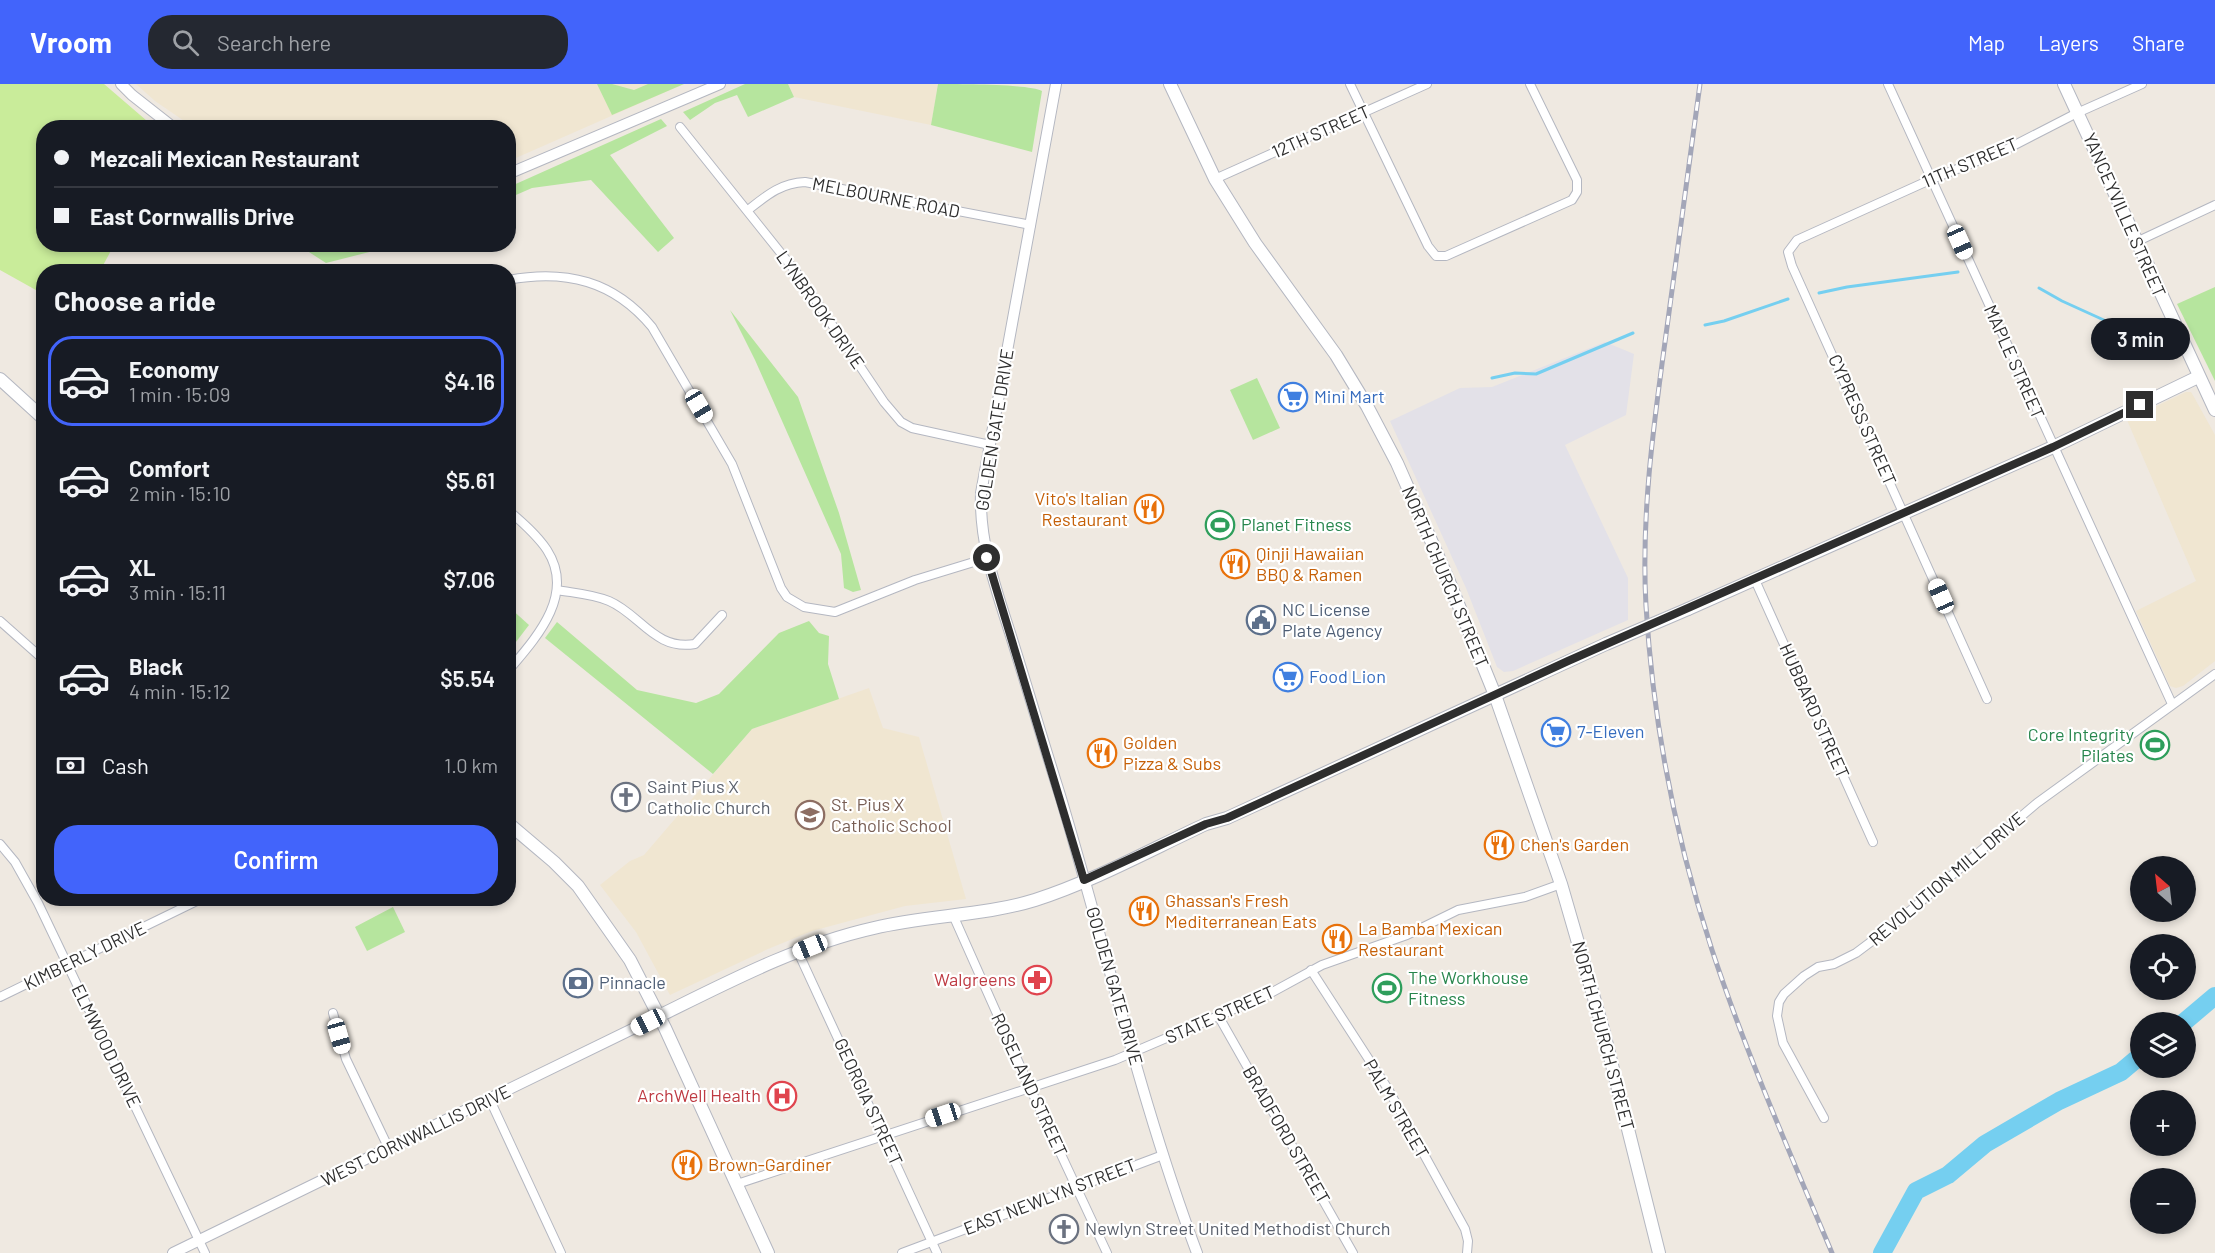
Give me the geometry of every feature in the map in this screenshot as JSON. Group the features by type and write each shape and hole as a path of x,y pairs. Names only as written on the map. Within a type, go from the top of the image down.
{"main road":[{"name":"NORTH CHURCH STREET","path":"1170,84 1215,179 1255,243 1346,370 1382,434 1429,536 1495,695 1562,884 1603,1029 1659,1253"},
{"name":"YANCEYVILLE STREET","path":"2064,84 2215,410"},
{"path":"659,1016 744,975 822,942 875,927 1006,908 1084,880 1206,824 1227,818 1606,644 2053,447 2198,377"},
{"path":"0,379 36,412"},
{"path":"516,830 578,886 630,960 659,1016 768,1253"}],"street":[{"path":"122,84 141,103 163,120"},
{"path":"516,171 720,84"},
{"name":"GOLDEN GATE DRIVE","path":"1056,84 981,493 981,528 987,558 1084,880 1163,1155 1197,1253"},
{"path":"1350,84 1428,246 1436,256 1446,256 1572,200 1576,192 1577,180 1530,84"},
{"name":"12TH STREET","path":"1215,179 1427,84"},
{"name":"MAPLE STREET","path":"1888,84 2172,704"},
{"name":"11TH STREET","path":"1797,240 1932,179 2005,150 2077,113 2142,84"},
{"name":"LYNBROOK DRIVE","path":"680,127 800,277 884,402 901,422 912,428 990,445"},
{"name":"MELBOURNE ROAD","path":"748,210 784,185 805,182 1031,225"},
{"path":"2136,242 2215,205"},
{"name":"CYPRESS STREET","path":"1797,240 1788,252 1792,267 1987,699"},
{"path":"516,279 538,275 561,276 588,282 620,297 644,317 732,464 781,588 787,597 804,607 834,612 915,580 987,558"},
{"path":"516,518 549,552 554,564 557,590 550,616 537,637 516,662"},
{"name":"HUBBARD STREET","path":"1755,580 1873,842"},
{"path":"557,590 610,601 647,630 675,645 695,644 722,615"},
{"path":"0,621 36,653"},
{"name":"REVOLUTION MILL DRIVE","path":"1824,1118 1783,1043 1777,1016 1779,1002 1784,994 1818,967 1834,964 1856,953 1892,926 2037,803 2215,674"},
{"name":"ELMWOOD DRIVE","path":"0,844 21,873 36,903"},
{"name":"STATE STREET","path":"737,1184 1133,1053 1282,988 1311,970 1407,935 1465,908 1525,897 1562,884"},
{"name":"ELMWOOD DRIVE","path":"38,906 174,1184 205,1253"},
{"name":"KIMBERLY DRIVE","path":"0,997 187,906"},
{"name":"ROSELAND STREET","path":"953,915 1107,1253"},
{"name":"GEORGIA STREET","path":"798,952 937,1253"},
{"name":"PALM STREET","path":"1311,970 1388,1089 1464,1229 1468,1241 1467,1253"},
{"path":"333,1013 346,1059 389,1149"},
{"name":"WEST CORNWALLIS DRIVE","path":"172,1253 659,1016"},
{"name":"BRADFORD STREET","path":"1219,1017 1353,1253"},
{"path":"490,1100 561,1253"},
{"name":"EAST NEWLYN STREET","path":"902,1253 1163,1155"}],"shaded area":[{"path":"136,84 684,84 516,158 516,120 183,120 155,101"},
{"path":"788,84 938,84 931,125 794,97"},
{"path":"1605,342 1634,354 1626,415 1565,445 1628,578 1628,620 1513,671 1504,672 1497,667 1466,588 1390,421 1460,388 1492,387"},
{"path":"2186,392 2191,392 2215,435 2215,661 2183,686 2176,688 2170,686 2136,611 2196,581 2127,420"},
{"name":"St. Pius X Catholic School","path":"869,688 883,728 919,737 966,899 905,906 812,931 670,995 636,932 600,885 630,861 644,855 752,729"}],"green space":[{"path":"0,84 104,84 146,120 36,120 36,252 110,252 104,264 36,264 36,290 0,270"},
{"path":"597,84 612,84 634,90 648,84 684,84 612,115"},
{"path":"745,84 788,84 794,97 748,117 737,95 715,103 690,120 683,112"},
{"path":"938,84 1009,86 1042,91 1032,152 931,125"},
{"path":"661,119 667,126 610,155 674,238 658,252 591,180 532,188 516,195 516,184"},
{"path":"309,252 369,252 326,263"},
{"path":"2215,287 2215,381 2177,304"},
{"path":"730,310 798,397 839,513 861,590 853,592 844,588 841,554 755,360"},
{"path":"1257,378 1280,428 1253,440 1230,390"},
{"path":"516,613 529,625 516,642"},
{"path":"809,621 819,633 829,636 828,664 839,699 752,729 713,774 545,638 557,622 637,690 696,703 719,694 779,633"},
{"path":"393,907 405,932 367,951 355,927"}],"waterway":[{"path":"1819,293 1958,272"},
{"path":"2039,288 2062,301 2161,346"},
{"path":"1705,325 1724,321 1788,299"},
{"path":"1492,378 1515,373 1536,374 1633,333"},
{"path":"2196,1012 2215,996"},
{"path":"1882,1253 1916,1191 1948,1175 1985,1144 2059,1101 2121,1072 2130,1064"}],"railway":[{"path":"1700,84 1649,474 1645,540 1649,650 1668,780 1699,908 1725,988 1754,1065 1832,1253"}],"place":[{"name":"Mini Mart","path":"1293,397"},
{"name":"Vito's Italian Restaurant","path":"1149,509"},
{"name":"Planet Fitness","path":"1220,525"},
{"name":"Qinji Hawaiian BBQ & Ramen","path":"1235,564"},
{"name":"NC License Plate Agency","path":"1261,620"},
{"name":"Food Lion","path":"1288,677"},
{"name":"7-Eleven","path":"1556,732"},
{"name":"Core Integrity Pilates","path":"2155,745"},
{"name":"Golden Pizza & Subs","path":"1102,753"},
{"name":"Saint Pius X Catholic Church","path":"626,797"},
{"name":"St. Pius X Catholic School","path":"810,815"},
{"name":"Chen's Garden","path":"1499,845"},
{"name":"Ghassan's Fresh Mediterranean Eats","path":"1144,911"},
{"name":"La Bamba Mexican Restaurant","path":"1337,939"},
{"name":"Walgreens","path":"1037,980"},
{"name":"Pinnacle","path":"578,983"},
{"name":"The Workhouse Fitness","path":"1387,988"},
{"name":"ArchWell Health","path":"782,1096"},
{"name":"Brown-Gardiner","path":"687,1165"},
{"name":"Newlyn Street United Methodist Church","path":"1064,1229"}],"route":[{"path":"987,558 1084,880 1206,824 1227,818 1606,644 2053,447 2140,405"}]}
